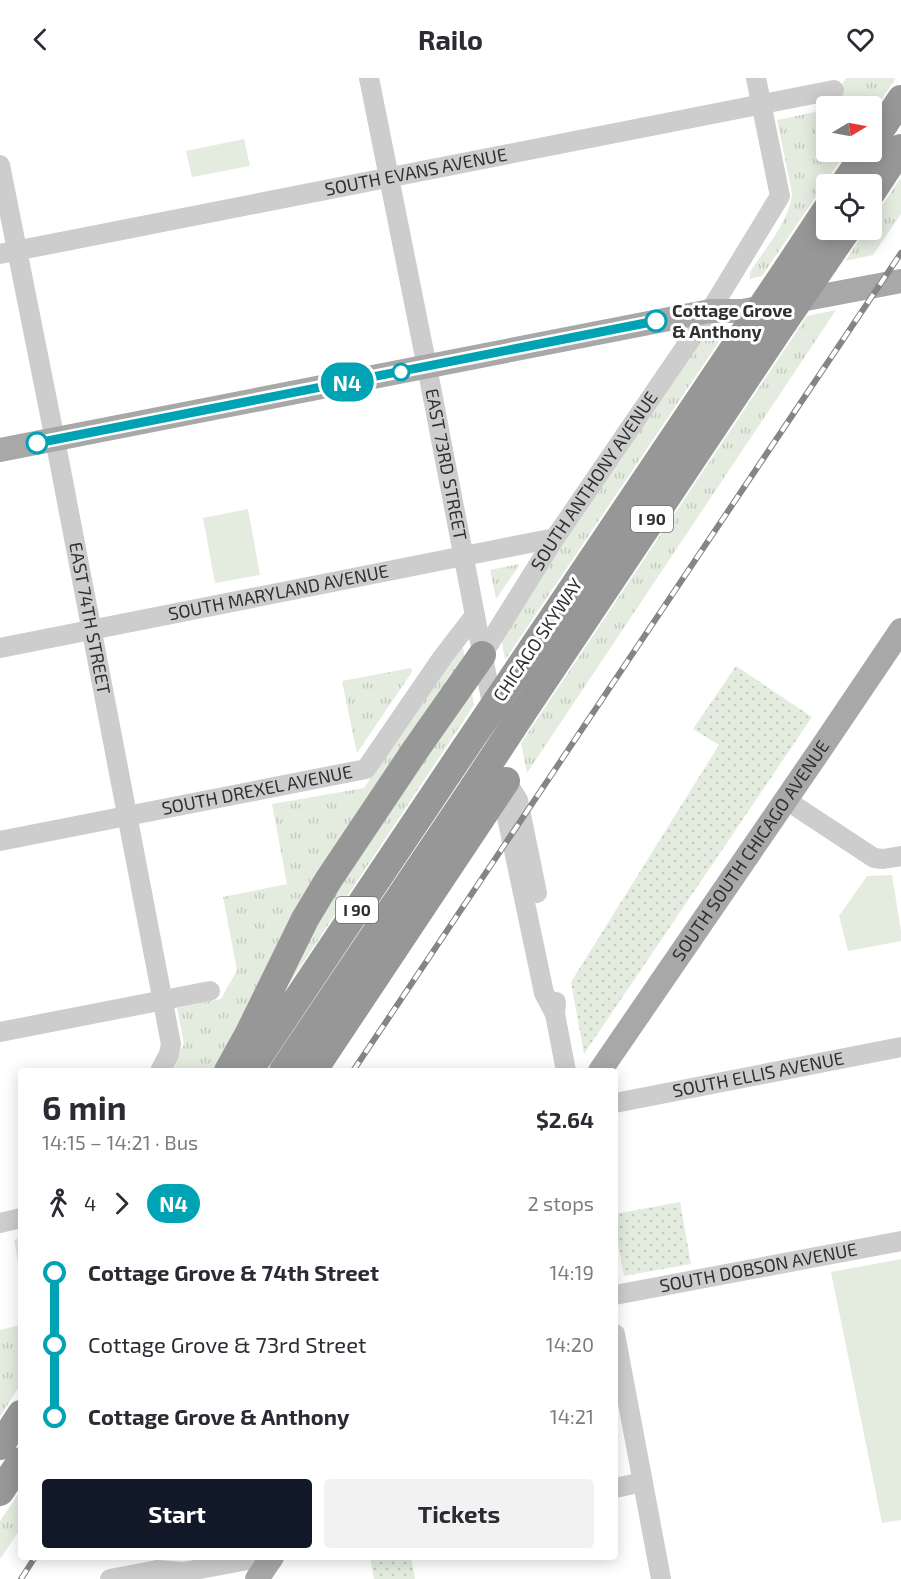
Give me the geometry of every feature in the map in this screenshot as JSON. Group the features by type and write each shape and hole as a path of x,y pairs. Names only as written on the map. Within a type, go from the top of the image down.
{"highway":[{"path":"882,128 901,99"},
{"path":"882,177 901,148"},
{"name":"CHICAGO SKYWAY","path":"251,1068 816,225"},
{"name":"CHICAGO SKYWAY","path":"285,1068 840,240"},
{"path":"230,1068 329,879 482,655"},
{"path":"315,1068 506,781"},
{"path":"0,1446 18,1419"},
{"path":"0,1492 18,1465"}],"main road":[{"path":"710,311 740,297 901,266"},
{"path":"0,450 710,311 742,311 901,280"},
{"name":"SOUTH SOUTH CHICAGO AVENUE","path":"602,1068 901,630"}],"street":[{"name":"EAST 73RD STREET","path":"369,78 506,781 518,800 556,989 555,1014 565,1068"},
{"name":"SOUTH ANTHONY AVENUE","path":"482,655 555,538 710,311 780,196 756,78"},
{"name":"SOUTH EVANS AVENUE","path":"9,253 834,90"},
{"name":"EAST 74TH STREET","path":"0,165 9,253 55,440 171,1044 162,1068"},
{"name":"SOUTH MARYLAND AVENUE","path":"0,648 555,538"},
{"name":"SOUTH DREXEL AVENUE","path":"0,841 366,769 442,658 475,615"},
{"path":"786,800 874,858 901,856"},
{"path":"0,1032 210,991"},
{"name":"SOUTH ELLIS AVENUE","path":"618,1102 901,1047"},
{"path":"0,1222 18,1219"},
{"name":"SOUTH DOBSON AVENUE","path":"618,1294 901,1241"},
{"path":"618,1350 661,1579"},
{"path":"618,1487 643,1482"},
{"path":"110,1579 157,1570 177,1575 266,1567"}],"green space":[{"path":"846,78 896,78 882,99 882,96 834,96"},
{"path":"816,112 816,162 839,162 831,174 816,174 816,196 762,276 750,279 750,272 782,224 792,193 777,120"},
{"path":"244,139 250,166 192,177 186,151"},
{"path":"901,177 901,214 873,255 845,261 859,240 882,240 882,206"},
{"path":"836,310 527,773 521,743 807,316"},
{"path":"724,334 505,660 501,637 698,340"},
{"path":"248,509 260,575 215,583 203,518"},
{"path":"519,564 519,566 496,599 490,570"},
{"path":"463,648 466,664 221,1068 170,1068 184,1044 177,1008 221,999 237,970 223,897 287,884 272,804 364,788 456,650"},
{"path":"736,666 812,717 584,1054 571,982 719,745 693,729"},
{"path":"411,668 412,672 357,753 342,681"},
{"path":"472,692 474,705 287,987 302,938"},
{"path":"892,875 901,941 848,951 839,916 867,876"},
{"path":"680,1202 691,1264 624,1276 618,1243 618,1213"},
{"path":"18,1239 18,1262 14,1240"},
{"path":"901,1259 901,1520 882,1523 831,1272"},
{"path":"18,1326 18,1388 0,1417 0,1330"},
{"path":"18,1494 18,1532 0,1559 0,1521"},
{"path":"371,1560 412,1560 415,1579 374,1579"}],"railway":[{"path":"355,1068 901,253"},
{"path":"21,1579 33,1560"}],"bus line":[{"name":"N4","path":"37,443 656,321"}],"place":[{"name":"Cottage Grove & Anthony","path":"656,321"}]}
